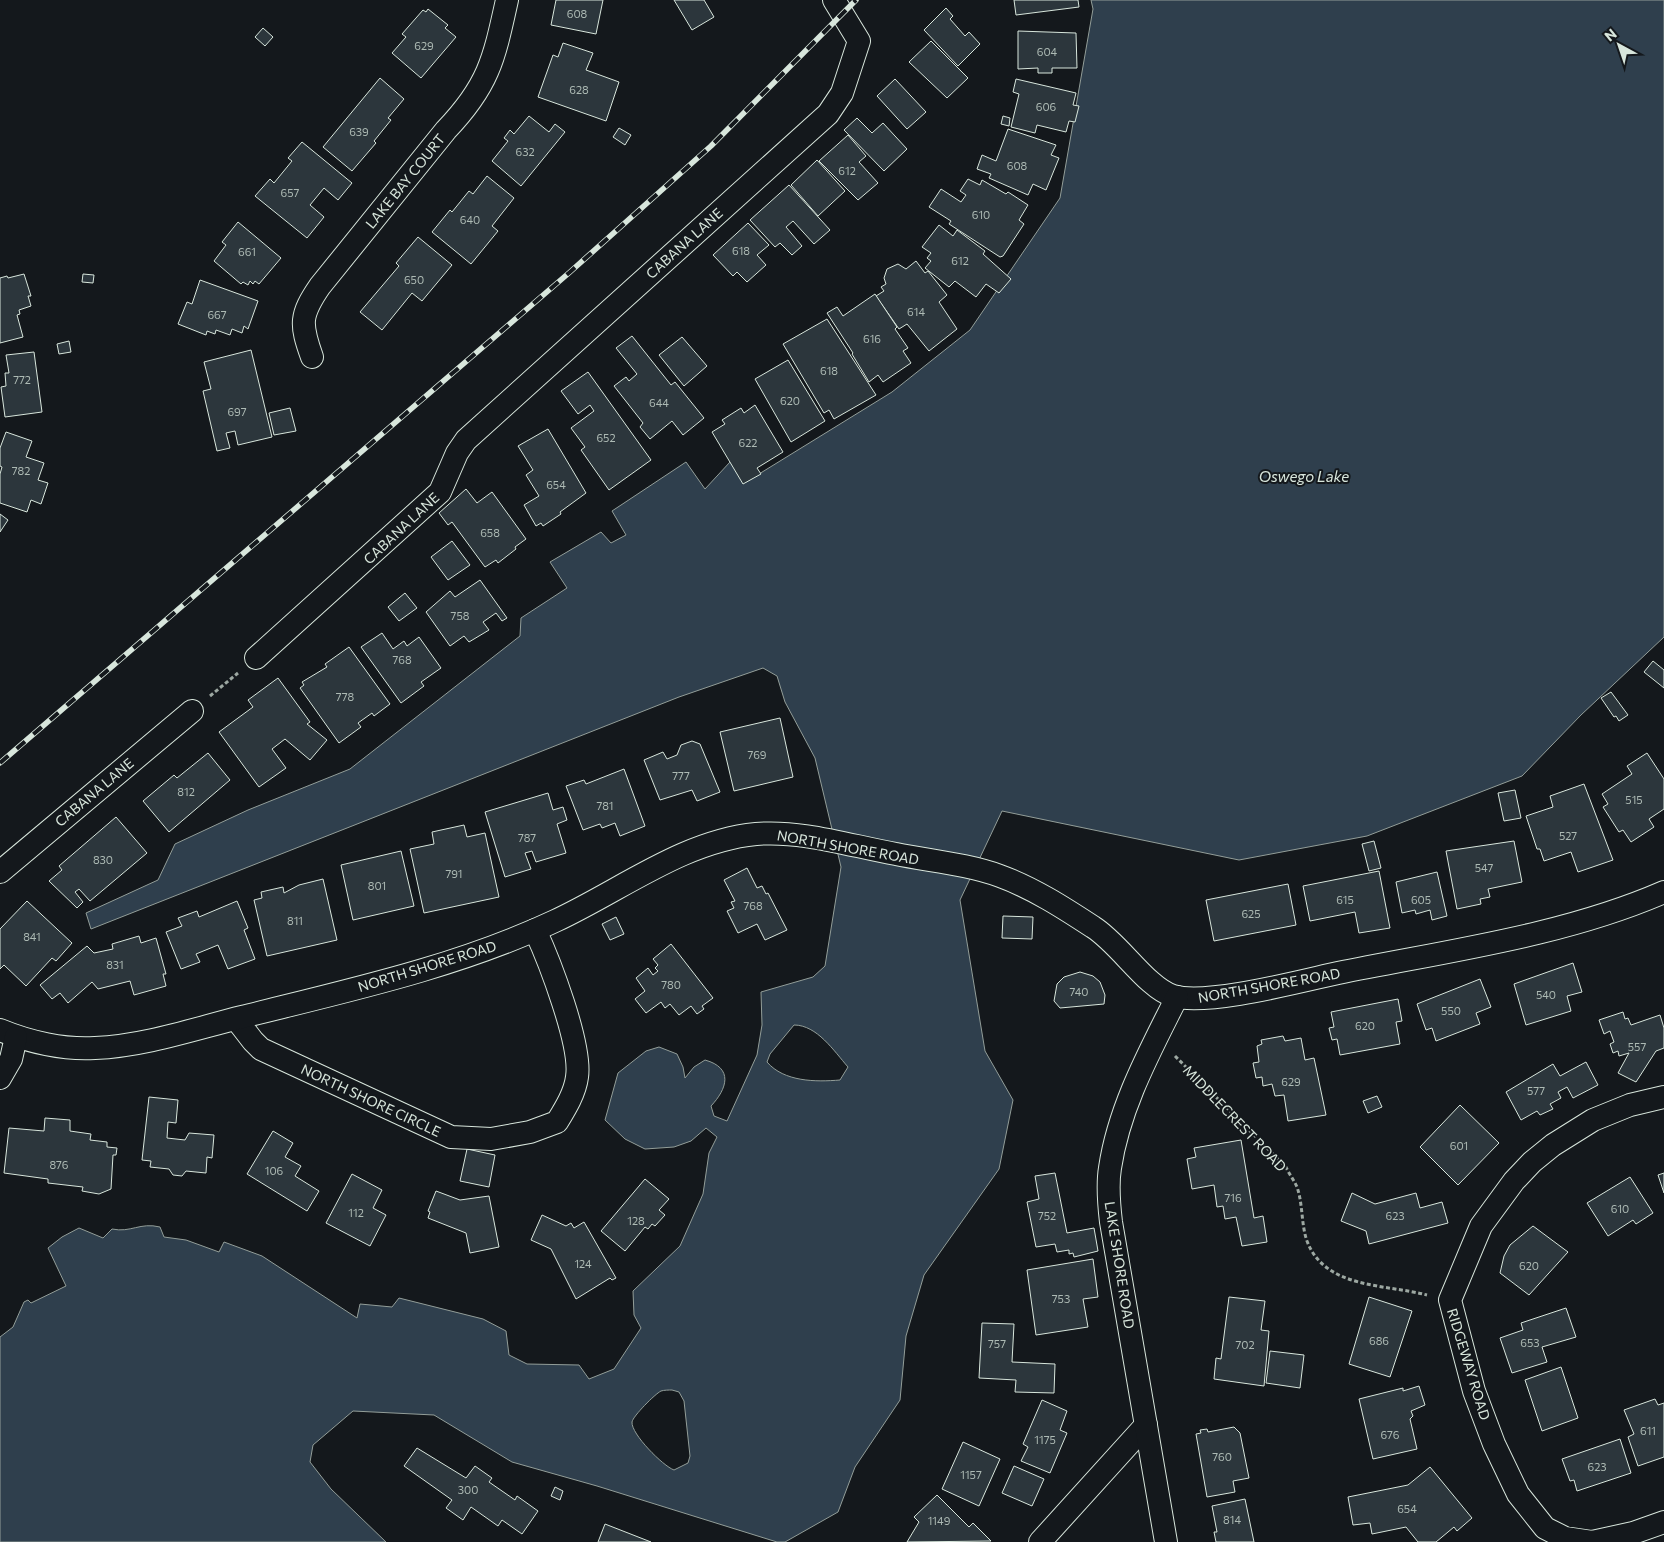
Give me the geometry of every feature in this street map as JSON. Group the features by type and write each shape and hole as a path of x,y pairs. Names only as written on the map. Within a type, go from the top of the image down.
{"street":[{"name":"LAKE BAY COURT","path":"312,357 307,342 304,314 306,306 332,271 473,100 483,84 491,64 506,0"},
{"name":"CABANA LANE","path":"256,658 440,492 457,453 466,440 828,114 842,93 859,41 834,0"},
{"name":"CABANA LANE","path":"0,872 192,711"},
{"name":"NORTH SHORE ROAD","path":"0,1078 11,1059 8,1034 66,1047 92,1049 139,1042 236,1019 472,955 535,930 681,855 708,844 758,834 778,833 822,840 982,871 1022,885 1096,929 1112,941 1153,983 1165,993 1177,997 1204,997 1270,988 1551,930 1622,910 1664,892"},
{"name":"NORTH SHORE CIRCLE","path":"236,1019 252,1041 261,1048 451,1137 491,1139 530,1132 557,1122 572,1094 577,1076 570,1029 548,958 535,930"},
{"name":"LAKE SHORE ROAD","path":"1166,1542 1111,1222 1110,1170 1118,1131 1135,1084 1177,997"},
{"path":"1450,1300 1481,1226 1514,1181 1532,1162 1552,1145 1593,1120 1630,1105 1664,1097"},
{"name":"RIDGEWAY ROAD","path":"1450,1300 1474,1391 1494,1444 1518,1494 1545,1528 1564,1538 1592,1542 1633,1533 1664,1522"},
{"path":"1040,1542 1146,1425"}],"path":[{"path":"192,711 256,658"},
{"name":"MIDDLECREST ROAD","path":"1156,1038 1286,1167 1297,1188 1307,1239 1315,1257 1329,1271 1345,1278 1450,1300"}],"water":[{"name":"Oswego Lake","path":"1091,0 1664,0 1664,637 1581,715 1522,776 1367,836 1239,860 1002,811 960,900 985,1051 1013,1100 999,1169 924,1275 906,1336 900,1400 855,1467 838,1512 785,1542 777,1542 597,1486 512,1462 434,1415 353,1411 313,1445 310,1462 331,1489 386,1542 0,1542 0,1337 13,1327 24,1302 28,1300 31,1303 66,1286 48,1248 62,1237 79,1228 103,1238 112,1229 125,1230 147,1226 160,1227 164,1237 186,1240 219,1252 224,1242 262,1256 357,1318 360,1304 392,1307 399,1298 483,1319 506,1331 509,1355 527,1364 579,1365 589,1379 614,1369 641,1328 634,1315 633,1291 680,1246 703,1194 709,1153 717,1137 706,1128 691,1141 674,1147 645,1149 625,1139 605,1120 618,1073 646,1051 659,1047 677,1054 683,1067 685,1078 694,1067 705,1060 720,1068 724,1074 724,1086 711,1106 714,1116 727,1121 757,1055 762,1025 761,992 813,977 825,966 841,867 815,758 785,702 777,676 763,668 679,697 91,929 86,913 158,880 175,844 248,810 350,769 520,636 521,618 567,588 550,562 601,532 611,543 626,535 612,511 686,462 705,489 730,462 746,482 892,392 970,330 1060,198 1093,9","holes":["794,1025 802,1026 818,1034 848,1067 840,1080 821,1081 791,1077 782,1074 767,1062 770,1054","672,1390 679,1392 684,1401 690,1456 688,1463 674,1470 648,1449 637,1434 632,1422 640,1410 658,1393"]}],"building":[{"path":"556,0 603,0 596,34 551,25"},
{"path":"674,0 704,0 714,17 692,30"},
{"path":"1014,0 1078,0 1079,7 1016,15"},
{"path":"946,8 953,16 950,19 965,36 969,32 980,44 958,66 924,30"},
{"path":"428,9 448,25 445,28 456,37 421,78 392,53 406,37 402,34 423,10 426,12"},
{"path":"263,28 273,37 265,46 255,37"},
{"path":"1018,31 1076,33 1077,68 1052,68 1052,73 1038,73 1038,68 1018,69"},
{"path":"931,41 968,78 947,98 909,62"},
{"path":"563,43 593,53 586,70 619,82 606,121 538,97 553,55 558,57"},
{"path":"380,78 404,99 388,118 391,120 374,141 376,143 352,171 323,147"},
{"path":"895,79 926,112 907,129 877,96"},
{"path":"1016,79 1076,93 1073,105 1079,106 1075,122 1069,121 1066,132 1037,125 1035,133 1011,127 1019,94 1013,92"},
{"path":"529,116 549,132 555,124 565,132 521,186 492,161 508,141 504,138 510,130 514,134"},
{"path":"1003,116 1010,118 1009,126 1001,124"},
{"path":"857,118 872,133 883,123 907,149 884,171 844,130"},
{"path":"619,128 631,135 625,145 613,137"},
{"path":"1008,129 1056,145 1051,155 1059,158 1046,190 1033,184 1028,195 989,178 991,174 977,169 982,155 996,161"},
{"path":"848,135 866,156 859,162 878,183 858,200 819,161"},
{"path":"302,142 352,183 338,200 324,188 310,205 324,217 307,238 255,196 270,179 274,183 292,161 288,158"},
{"path":"817,160 845,191 818,216 791,185"},
{"path":"487,176 514,198 492,226 498,231 471,264 432,232 469,191 473,194"},
{"path":"968,179 980,185 982,180 1006,194 1008,192 1028,205 1019,220 1024,224 1003,256 1000,257 949,224 951,221 929,207 941,189 961,202 966,195 960,191"},
{"path":"789,185 830,230 814,244 793,221 786,227 802,246 792,255 780,243 775,247 750,220"},
{"path":"238,222 281,258 259,284 255,281 253,284 250,281 248,285 243,282 241,284 214,261 226,245 222,242"},
{"path":"748,223 769,245 757,255 766,265 747,282 737,272 733,276 713,255"},
{"path":"939,225 953,236 957,230 985,251 983,254 1011,279 999,293 986,284 976,297 955,281 949,287 925,268 931,261 927,258 931,253 922,247"},
{"path":"418,237 452,265 422,301 412,293 382,330 360,312 399,266 396,263"},
{"path":"916,261 925,273 928,271 947,295 939,302 957,329 929,351 907,324 899,329 876,296 884,291 881,287 886,284 884,278 887,269 898,264 906,269"},
{"path":"24,274 31,296 28,296 31,306 19,310 20,314 17,315 23,337 0,343 0,278"},
{"path":"83,274 94,275 93,283 82,282"},
{"path":"200,280 258,301 248,329 244,326 242,333 232,329 230,335 216,330 215,334 207,331 206,335 178,324 187,302 192,304"},
{"path":"875,294 897,327 895,329 908,348 903,351 911,363 883,382 878,375 869,382 827,313 837,307 843,316"},
{"path":"827,319 876,395 834,419 829,410 824,413 783,344"},
{"path":"632,336 671,385 675,382 704,418 683,435 672,421 650,439 640,427 643,423 614,386 626,377 629,381 637,374 616,348"},
{"path":"682,337 707,366 684,386 659,355"},
{"path":"69,341 71,352 59,354 57,344"},
{"path":"251,350 272,437 238,445 235,431 226,433 230,448 217,451 203,391 211,389 204,362"},
{"path":"34,352 42,412 5,417 1,387 6,386 5,373 9,373 6,355"},
{"path":"788,360 825,421 791,442 755,379"},
{"path":"588,372 651,460 609,490 581,450 585,447 571,428 594,411 590,405 578,414 561,391"},
{"path":"755,405 783,452 757,468 761,474 743,484 712,432 725,424 722,420 741,408 744,413"},
{"path":"290,408 296,431 274,435 269,413"},
{"path":"548,429 586,493 543,526 541,523 536,526 524,505 539,496 526,475 533,470 518,446"},
{"path":"6,432 32,441 26,457 44,463 38,480 48,483 41,504 31,500 27,512 0,503 0,474 2,467 0,466 0,448"},
{"path":"466,489 477,503 492,492 526,539 498,563 496,560 485,567 452,522 448,525 439,513"},
{"path":"0,514 8,520 0,532"},
{"path":"452,541 470,565 448,580 431,557"},
{"path":"480,580 507,618 502,621 496,613 483,622 489,630 469,642 464,636 450,646 426,612 450,591 455,597"},
{"path":"405,593 417,608 399,621 388,607"},
{"path":"382,633 393,649 404,641 407,646 419,637 441,668 421,682 424,686 401,703 361,647"},
{"path":"349,647 390,704 374,716 372,713 358,723 361,727 339,743 300,688 304,685 302,682 327,667 325,664"},
{"path":"1653,661 1664,670 1664,688 1644,672"},
{"path":"278,678 310,722 307,724 327,740 310,760 285,739 272,749 286,768 259,787 219,732 253,707 248,700"},
{"path":"1611,692 1628,715 1619,721 1601,698"},
{"path":"780,718 793,777 734,791 720,732"},
{"path":"692,741 700,744 720,792 697,801 692,790 660,800 644,760 663,752 667,759 677,755 681,745"},
{"path":"208,753 230,780 169,832 143,801 174,775 177,778"},
{"path":"1647,753 1664,779 1664,809 1649,819 1654,827 1631,842 1623,830 1619,832 1603,807 1608,804 1602,794 1632,774 1627,766"},
{"path":"624,769 645,826 620,836 615,823 602,828 600,824 583,830 566,786 584,780 586,784"},
{"path":"1584,784 1613,860 1578,872 1571,852 1544,861 1540,849 1537,849 1526,816 1553,807 1550,796"},
{"path":"1515,790 1521,818 1504,821 1498,793"},
{"path":"548,793 553,810 563,807 567,820 557,824 566,853 536,862 532,851 525,853 531,869 505,877 485,812"},
{"path":"116,817 147,853 90,901 79,889 75,892 83,902 77,908 49,881 62,870 59,866"},
{"path":"464,825 467,837 485,833 499,897 424,913 410,849 434,844 432,832"},
{"path":"1374,841 1381,868 1369,871 1362,844"},
{"path":"1514,841 1522,882 1488,889 1490,897 1480,899 1481,904 1457,909 1446,851"},
{"path":"401,851 414,906 353,920 341,865"},
{"path":"747,868 757,888 762,886 766,894 768,893 787,930 765,940 757,924 738,933 727,911 734,908 731,902 735,901 724,880"},
{"path":"1379,871 1390,928 1359,933 1355,912 1310,921 1303,886"},
{"path":"1437,872 1447,916 1432,920 1430,910 1416,914 1415,910 1402,913 1396,882"},
{"path":"323,879 337,940 267,956 254,900 262,898 261,892 283,887 284,893 299,885"},
{"path":"1288,884 1296,925 1214,941 1206,900"},
{"path":"27,901 72,943 56,961 52,958 26,986 4,965 0,969 0,929"},
{"path":"237,901 248,928 244,930 255,959 228,969 218,945 196,954 200,962 181,969 166,932 182,926 178,918 197,911 199,917"},
{"path":"1003,916 1033,917 1032,939 1002,938"},
{"path":"616,917 624,934 610,940 602,924"},
{"path":"139,936 141,943 156,938 166,974 163,974 166,986 134,995 130,981 98,989 92,982 68,1003 60,993 52,999 40,985 87,946 94,953 113,949 112,944"},
{"path":"671,944 713,998 702,1006 704,1009 697,1014 691,1006 679,1015 670,1004 665,1008 661,1002 646,1013 635,999 645,991 636,978 648,968 653,975 658,971 655,968 658,965 653,959"},
{"path":"1573,963 1582,992 1567,996 1571,1011 1526,1025 1514,984"},
{"path":"1080,972 1093,976 1100,982 1105,995 1104,1004 1060,1008 1054,1001 1057,984 1064,977"},
{"path":"1480,979 1491,1007 1476,1013 1480,1024 1436,1041 1432,1028 1426,1030 1417,1004"},
{"path":"1398,999 1402,1021 1396,1022 1400,1044 1340,1055 1337,1039 1332,1040 1329,1028 1334,1027 1331,1012"},
{"path":"1623,1012 1625,1019 1628,1018 1631,1025 1660,1015 1664,1028 1664,1048 1656,1051 1636,1082 1618,1073 1629,1053 1619,1056 1618,1051 1613,1053 1610,1044 1614,1042 1610,1031 1604,1034 1599,1020"},
{"path":"1283,1036 1285,1041 1301,1038 1305,1060 1314,1058 1326,1115 1288,1121 1284,1095 1275,1096 1272,1084 1263,1086 1262,1077 1256,1078 1253,1063 1259,1062 1257,1046 1262,1044 1261,1040"},
{"path":"1586,1062 1598,1085 1573,1098 1567,1087 1558,1092 1561,1098 1550,1104 1553,1109 1540,1115 1537,1111 1521,1120 1506,1092 1553,1064 1560,1076"},
{"path":"1377,1096 1382,1107 1368,1113 1363,1101"},
{"path":"149,1097 178,1100 176,1123 168,1122 167,1138 185,1140 189,1133 214,1135 212,1158 207,1157 206,1173 186,1171 182,1176 173,1175 169,1169 150,1167 151,1161 142,1160"},
{"path":"1460,1105 1499,1143 1458,1185 1420,1147"},
{"path":"45,1118 70,1120 70,1131 91,1134 90,1140 107,1142 107,1147 117,1148 116,1155 113,1155 111,1189 99,1194 82,1191 83,1187 48,1183 48,1179 4,1173 9,1128 44,1131"},
{"path":"273,1131 293,1143 285,1157 301,1166 295,1176 319,1191 307,1211 247,1174"},
{"path":"1241,1140 1254,1218 1263,1216 1267,1242 1242,1246 1236,1217 1225,1219 1223,1206 1217,1207 1214,1185 1192,1189 1187,1159 1196,1157 1194,1148"},
{"path":"467,1149 495,1155 489,1187 460,1181"},
{"path":"1055,1173 1067,1233 1094,1228 1098,1251 1074,1257 1073,1253 1069,1254 1069,1250 1057,1252 1055,1244 1036,1247 1027,1202 1039,1199 1035,1176"},
{"path":"1664,1173 1664,1193 1658,1175"},
{"path":"352,1174 382,1190 373,1208 386,1215 370,1246 326,1223"},
{"path":"1630,1177 1653,1213 1636,1224 1633,1220 1608,1236 1587,1203"},
{"path":"645,1179 669,1199 659,1210 665,1215 655,1226 652,1224 648,1229 645,1227 625,1251 601,1231"},
{"path":"436,1191 460,1200 489,1196 499,1247 470,1253 466,1233 428,1218 430,1212 428,1211"},
{"path":"1352,1193 1375,1204 1416,1193 1420,1208 1442,1202 1448,1223 1369,1244 1366,1231 1341,1221"},
{"path":"542,1215 566,1226 571,1223 574,1228 584,1222 616,1278 612,1280 610,1278 576,1299 551,1249 531,1240"},
{"path":"1533,1226 1568,1252 1529,1295 1500,1273 1504,1256 1510,1245"},
{"path":"1093,1259 1098,1297 1083,1299 1088,1327 1036,1335 1027,1270"},
{"path":"1229,1297 1265,1301 1261,1330 1269,1331 1264,1386 1214,1379 1216,1358 1221,1359"},
{"path":"1369,1297 1412,1311 1390,1377 1349,1364"},
{"path":"1566,1308 1576,1337 1542,1347 1547,1362 1512,1373 1500,1338 1523,1330 1521,1323"},
{"path":"982,1323 1014,1324 1012,1362 1055,1364 1054,1393 1015,1392 1016,1380 979,1378"},
{"path":"1270,1351 1304,1355 1300,1388 1266,1383"},
{"path":"1561,1367 1578,1418 1542,1431 1525,1380"},
{"path":"1419,1386 1425,1405 1411,1411 1413,1416 1410,1419 1417,1449 1373,1459 1359,1399"},
{"path":"1655,1399 1658,1405 1664,1403 1664,1457 1638,1466 1628,1437 1634,1434 1624,1410"},
{"path":"1042,1400 1067,1411 1060,1430 1067,1433 1050,1473 1021,1461 1028,1447 1023,1444"},
{"path":"1234,1427 1240,1433 1249,1478 1233,1481 1235,1492 1207,1497 1196,1434 1201,1433 1200,1430 1207,1429 1208,1432"},
{"path":"1620,1439 1631,1473 1577,1491 1574,1480 1570,1481 1562,1459"},
{"path":"963,1442 1000,1459 979,1506 942,1489"},
{"path":"417,1448 466,1478 475,1466 492,1478 489,1482 515,1500 517,1496 538,1511 522,1534 502,1520 498,1526 471,1507 463,1520 446,1508 452,1500 404,1466"},
{"path":"1014,1466 1044,1479 1032,1506 1002,1493"},
{"path":"1430,1467 1472,1518 1457,1531 1454,1527 1436,1542 1418,1542 1406,1527 1372,1534 1370,1523 1353,1525 1348,1497 1408,1485"},
{"path":"555,1487 563,1491 560,1500 551,1496"},
{"path":"937,1495 969,1527 973,1523 991,1541 907,1542 919,1522 914,1517"},
{"path":"1245,1499 1254,1542 1216,1542 1214,1532 1217,1532 1212,1506"},
{"path":"605,1524 651,1542 598,1542"}],"railway":[{"path":"0,763 570,272 711,146 856,0"}]}
